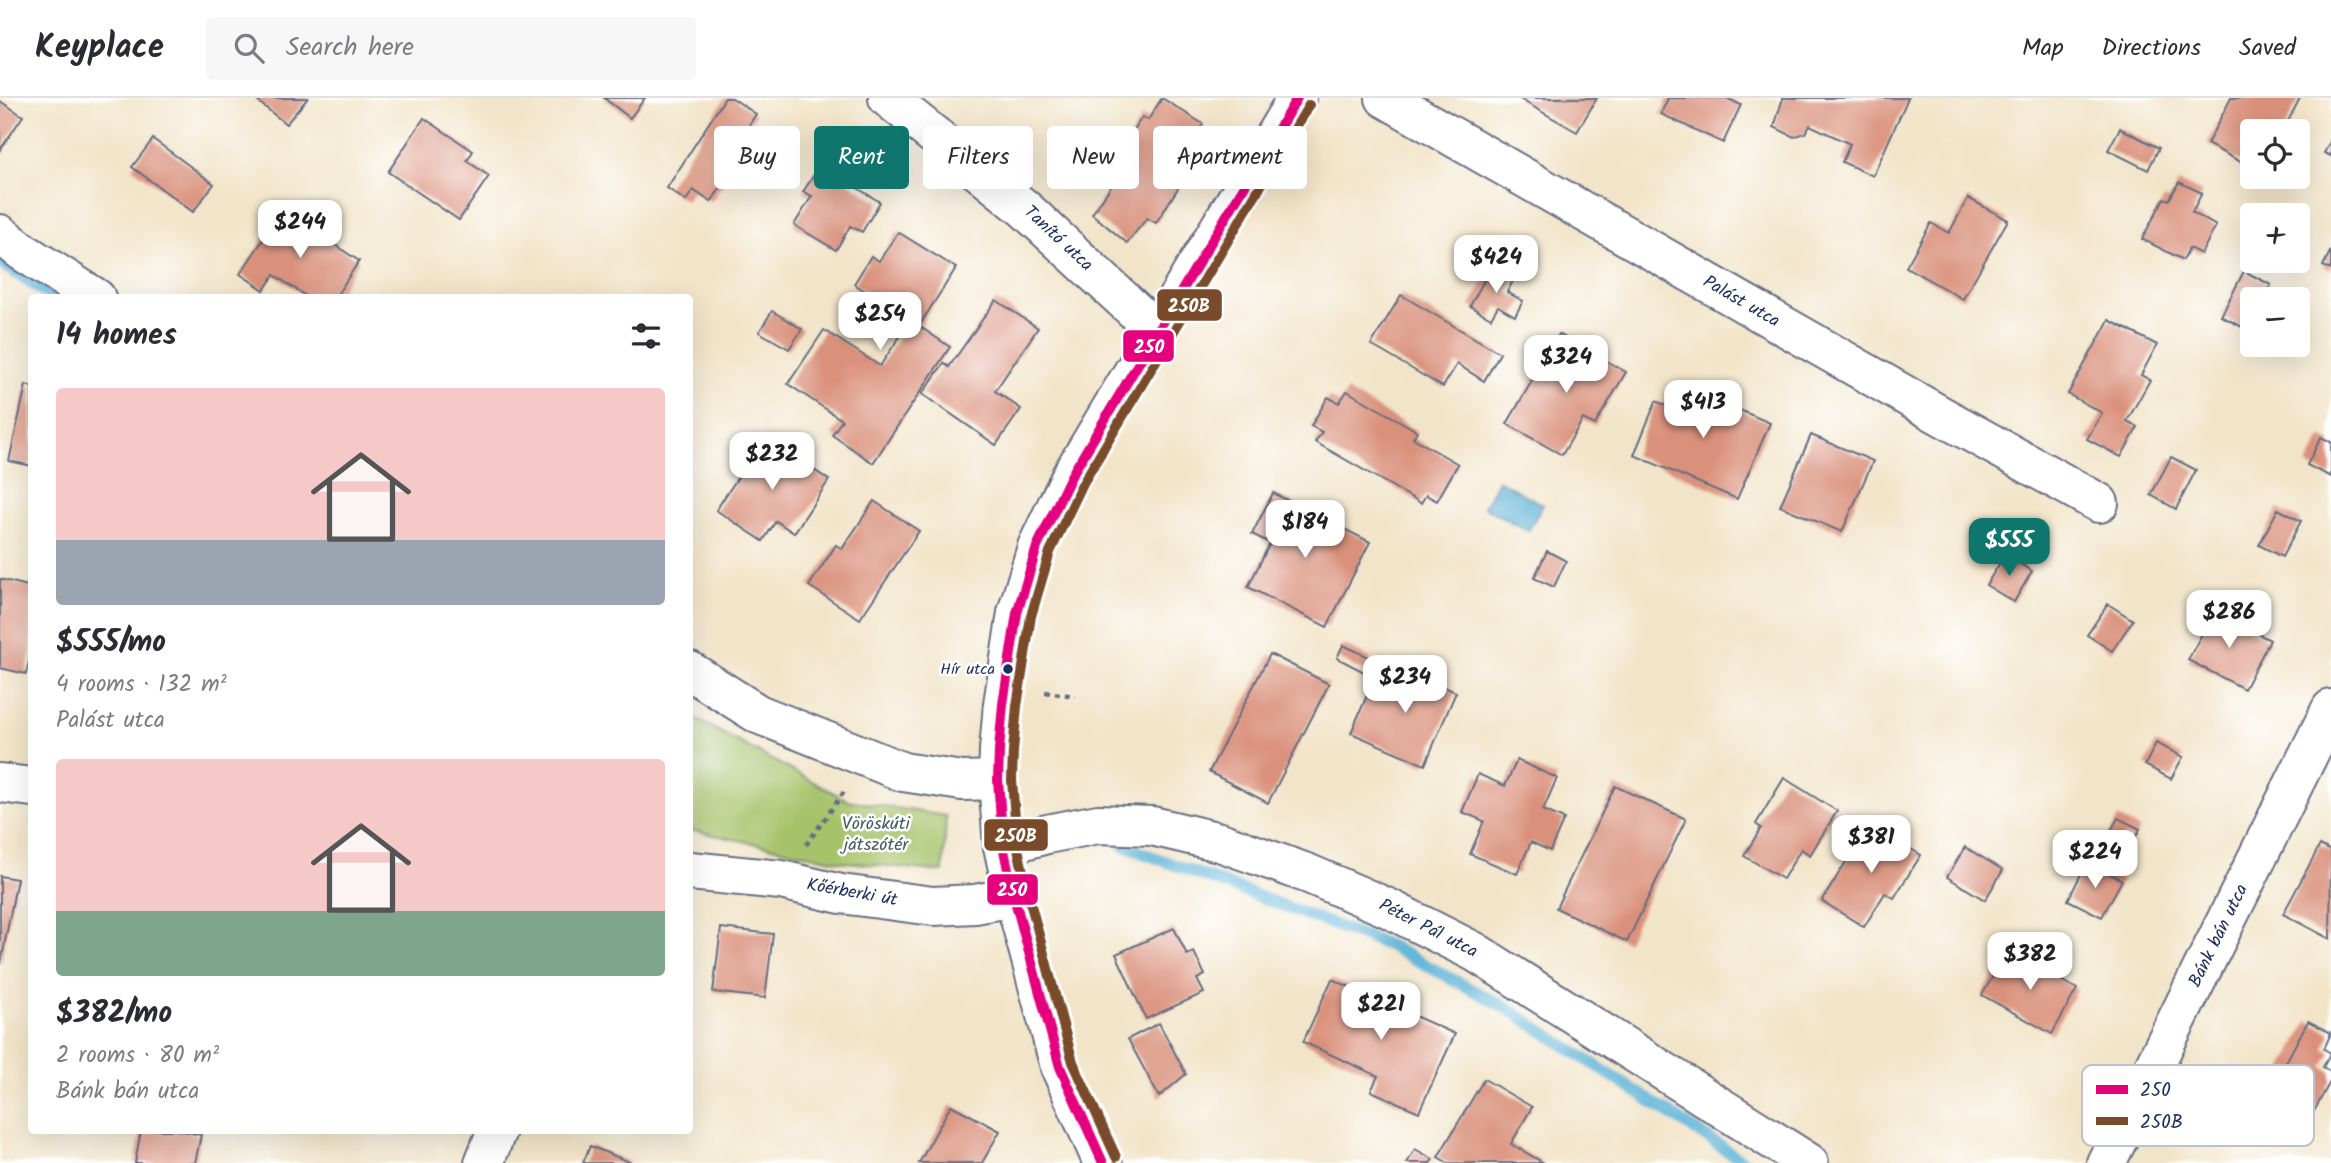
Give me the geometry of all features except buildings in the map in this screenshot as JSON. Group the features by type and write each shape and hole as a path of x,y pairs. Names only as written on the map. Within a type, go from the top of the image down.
{"street":[{"name":"Tanító utca","path":"888,98 1025,209 1158,332"},
{"path":"1103,1163 1060,1067 1003,846 998,780 1000,739 1017,613 1037,547 1071,476 1297,98"},
{"name":"Palást utca","path":"1385,98 2099,503"},
{"path":"0,234 23,252 90,294"},
{"path":"693,673 758,714 903,772 962,781 998,780"},
{"name":"Bánk bán utca","path":"2155,1065 2331,709"},
{"path":"0,783 28,786"},
{"name":"Péter Pál utca","path":"1003,846 1098,824 1152,826 1220,842 1309,874 1388,908 1475,951 1809,1163"},
{"name":"Kőérberki út","path":"693,871 781,880 841,894 933,906 975,904 1014,897"},
{"path":"484,1163 495,1134"},
{"name":"Bánk bán utca","path":"2106,1163 2114,1146"}],"path":[{"path":"1041,692 1075,696"},
{"path":"781,880 845,790 853,753"}],"green space":[{"name":"Vöröskúti játszótér","path":"693,718 847,800 946,816 943,872 838,861 693,831"}],"water":[{"path":"1498,480 1543,505 1528,531 1484,507"}],"waterway":[{"path":"0,263 48,294"},
{"path":"1124,846 1390,946 1507,1008 1746,1163"}],"transit line":[{"name":"250","path":"1103,1163 1060,1067 1003,846 998,780 999,750 1017,613 1037,547 1071,476 1297,98"},
{"name":"250B","path":"1116,1157 1073,1062 1017,844 1012,780 1013,751 1031,616 1050,552 1083,483 1309,105"}],"place":[{"name":"Hír utca","path":"1008,669"}]}
